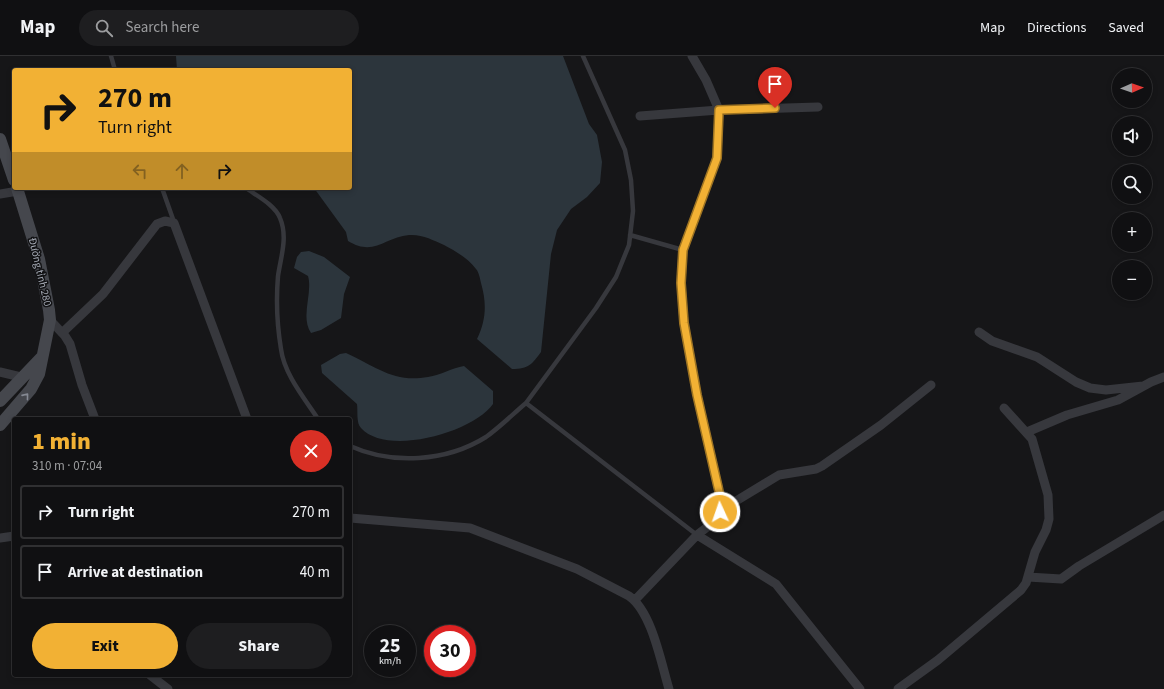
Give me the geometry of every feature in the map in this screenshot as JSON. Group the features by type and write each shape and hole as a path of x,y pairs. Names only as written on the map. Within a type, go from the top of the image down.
{"main road":[{"name":"Đường tỉnh 280","path":"0,139 12,174"},
{"name":"Đường tỉnh 280","path":"0,425 31,389 39,374 41,358 48,335 50,320 39,259 17,190"},
{"path":"0,401 21,377 41,358"}],"street":[{"path":"635,600 697,535 715,521 720,512 721,500 697,395 684,323 681,283 683,250 717,158 719,110 706,80 692,56"},
{"path":"640,116 719,110 818,107"},
{"path":"0,194 12,188"},
{"path":"62,333 103,294 157,224 165,221 174,223 246,417"},
{"path":"50,320 70,344 82,385 94,417"},
{"path":"978,332 999,344 1037,357 1076,382 1090,388 1106,390 1143,386"},
{"path":"0,372 21,377"},
{"path":"1027,432 1067,415 1118,400 1143,386 1164,377"},
{"path":"720,506 736,501 779,475 816,469 822,466 881,425 931,385"},
{"path":"898,689 938,660 1021,590 1028,576 1035,552 1049,519 1048,495 1032,439 1004,408"},
{"path":"1028,576 1061,579 1079,566 1164,515"},
{"path":"352,518 470,528 577,570 635,600 644,614 651,632 668,689"},
{"path":"697,535 776,584 860,689"},
{"path":"0,538 12,536"},
{"path":"153,677 168,689"}],"lane":[{"path":"111,56 114,68"},
{"path":"352,447 366,453 394,458 435,457 463,448 486,437 526,403 596,308 616,277 629,245 633,211 631,180 624,150 583,56"},
{"path":"163,190 174,223"},
{"path":"249,190 272,208 280,217 285,239 278,276 277,304 281,351 294,383 317,417"},
{"path":"630,235 683,250"},
{"path":"526,403 697,535"}],"shaded area":[{"path":"176,56 563,56 589,124 597,135 602,162 600,183 587,197 571,209 557,230 551,254 541,352 535,360 526,367 512,369 477,339 485,312 483,291 478,272 465,258 444,245 418,235 401,236 372,247 357,245 348,241 346,232 315,190 352,190 352,68 177,68"},
{"path":"309,251 324,257 350,277 344,294 341,318 321,330 311,333 307,320 309,290 308,276 294,268 297,257 301,252"},
{"path":"346,353 376,368 395,376 405,378 428,377 464,366 493,391 493,404 483,414 468,424 450,432 409,441 390,440 373,436 359,426 357,404 322,373 321,365 340,354"}],"route":[{"path":"720,512 721,500 697,395 684,323 681,283 683,250 717,158 719,110 775,108"}]}
